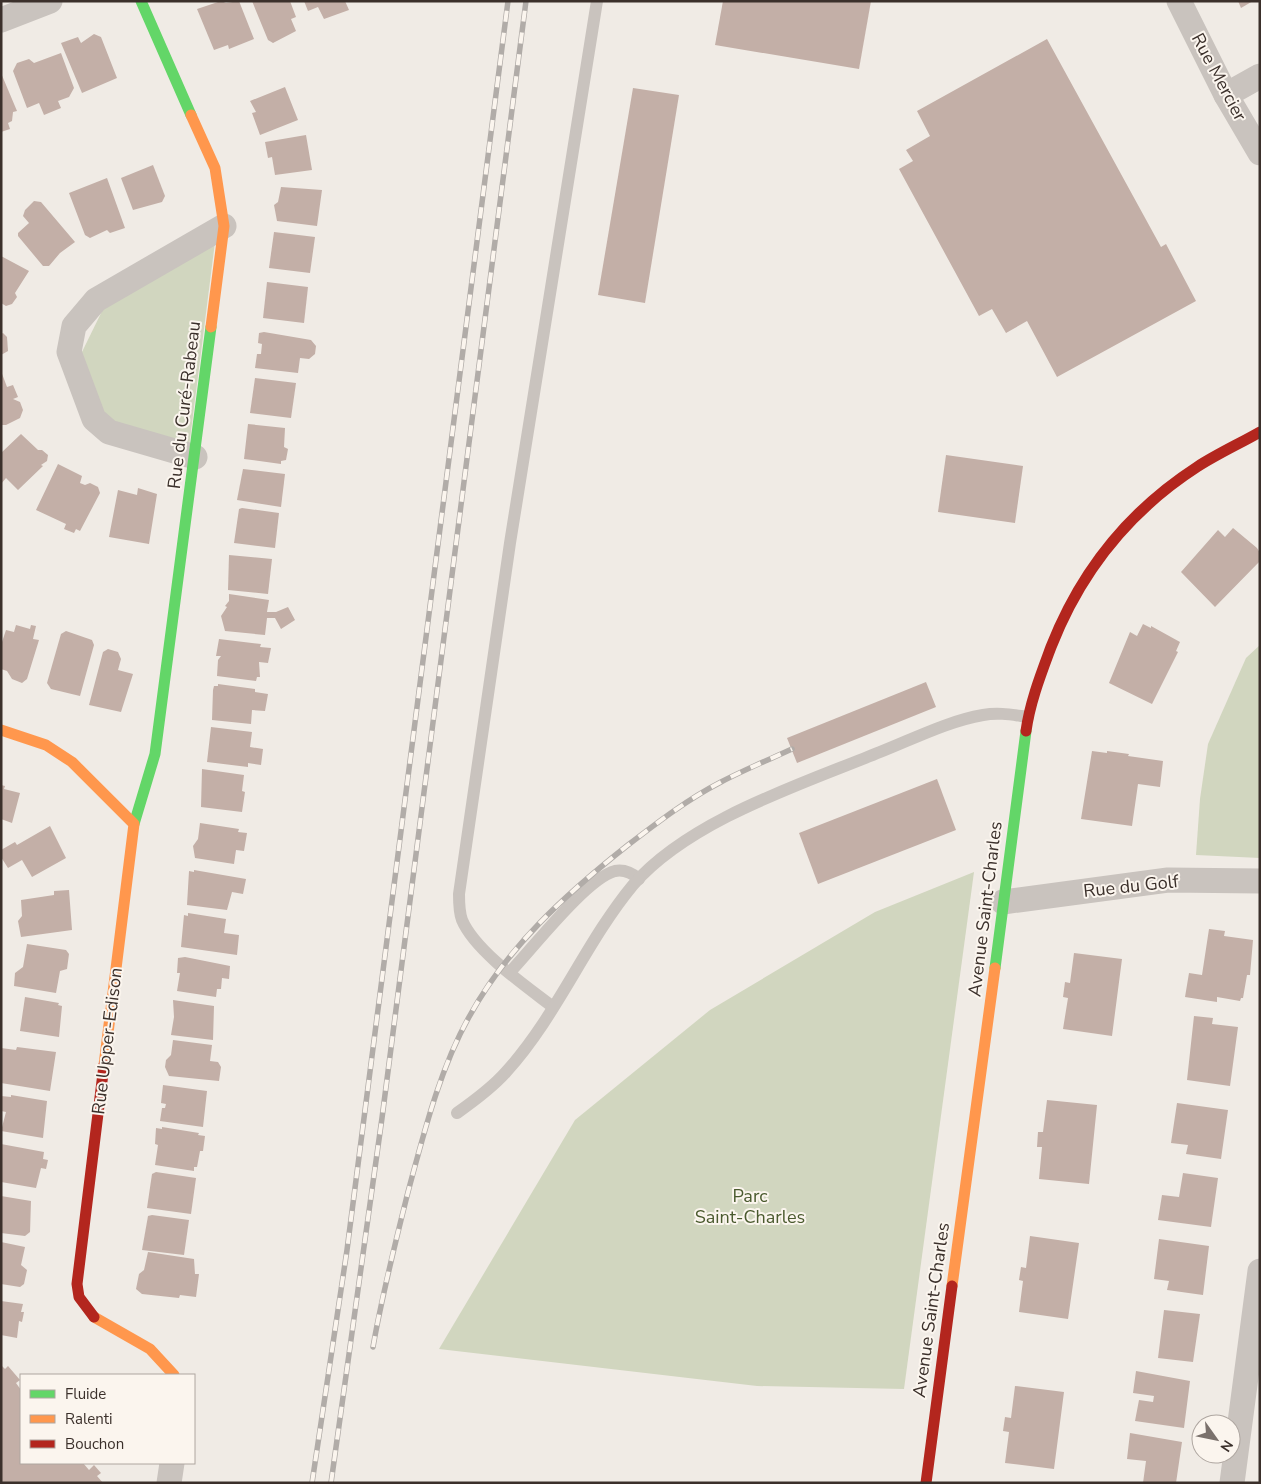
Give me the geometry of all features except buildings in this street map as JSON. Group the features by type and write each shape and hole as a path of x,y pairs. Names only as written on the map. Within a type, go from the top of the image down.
{"street":[{"path":"1,20 50,1"},
{"name":"Rue du Curé-Rabeau","path":"134,824 155,754 224,226 215,168 141,1"},
{"name":"Rue Mercier","path":"1179,1 1226,95 1260,153"},
{"path":"1226,95 1260,76"},
{"path":"195,457 109,432 94,419 69,352 74,326 96,300 224,226"},
{"name":"Avenue Saint-Charles","path":"926,1483 1028,717 1057,630 1092,566 1133,520 1188,474 1260,432"},
{"path":"1,730 46,745 72,762 134,824"},
{"name":"Rue Upper-Edison","path":"134,824 78,1270 78,1296 91,1314 105,1326 150,1349 166,1363 173,1374"},
{"name":"Rue du Golf","path":"1004,902 1168,880 1260,881"},
{"path":"1232,1483 1260,1271"},
{"path":"169,1483 172,1464"}],"lane":[{"path":"553,1007 476,941 467,930 459,907 459,894 511,534 597,1"},
{"path":"457,1113 487,1091 506,1072 553,1007 605,924 640,879 660,859 700,832 807,782 972,718 994,713 1028,717"},
{"path":"510,972 564,913 604,876 620,870 634,874 640,879"}],"green space":[{"path":"215,242 189,447 106,423 80,356 105,305"},
{"path":"1260,645 1260,858 1196,855 1200,799 1208,744 1246,658"},
{"name":"Parc Saint-Charles","path":"974,872 904,1389 757,1386 439,1349 575,1120 710,1010 875,912"}],"railway":[{"path":"312,1483 347,1250 508,1"},
{"path":"331,1483 382,1118 526,1"},
{"path":"373,1347 398,1231 433,1103 458,1038 484,991 520,944 540,923 582,883 628,845 673,811 697,796 738,773 792,749"}],"traffic: fast":[{"path":"141,1 191,115"},
{"path":"134,824 155,754 211,327"},
{"path":"995,968 1026,731"}],"traffic: slow":[{"path":"191,115 215,168 224,226 211,327"},
{"path":"1,730 46,745 72,762 134,824 104,1065"},
{"path":"952,1286 995,968"},
{"path":"94,1317 150,1349 173,1374"}],"traffic: jam":[{"path":"1026,731 1036,688 1063,620 1076,594 1109,546 1150,503 1172,484 1205,462 1260,432"},
{"path":"94,1317 79,1297 77,1284 104,1065"},
{"path":"926,1483 952,1286"}]}
